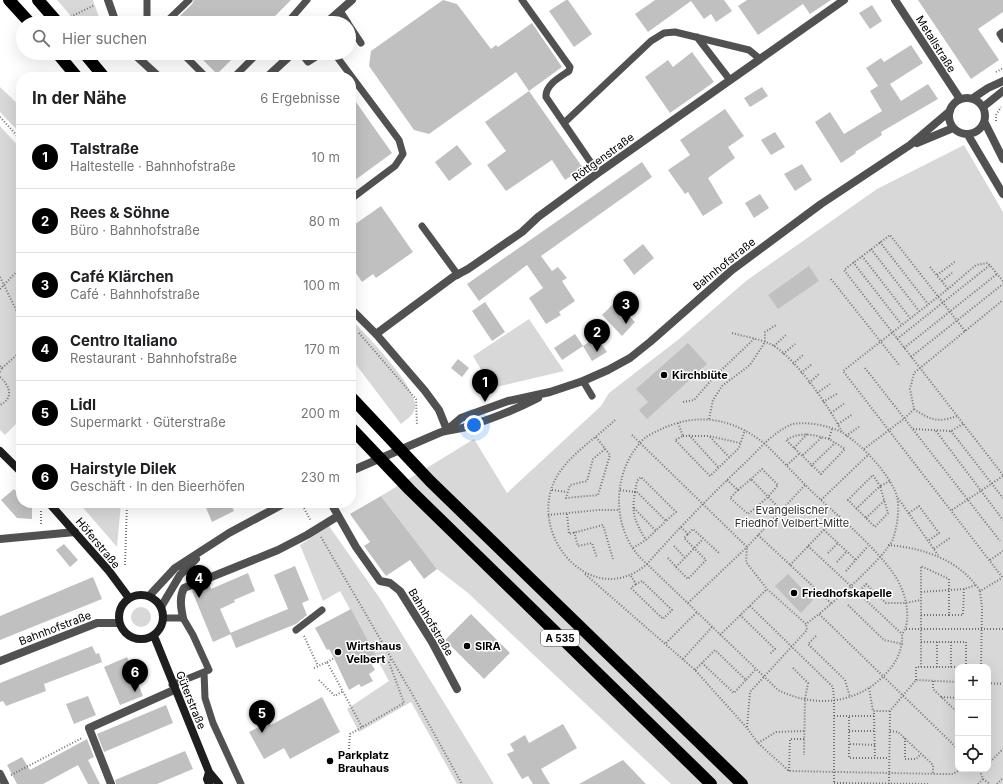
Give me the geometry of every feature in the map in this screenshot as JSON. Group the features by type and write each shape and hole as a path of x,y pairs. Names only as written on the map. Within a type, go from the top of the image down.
{"highway":[{"path":"9,0 24,16"},
{"path":"38,0 58,16"},
{"path":"63,60 73,72"},
{"path":"90,60 100,72"},
{"name":"A 535","path":"356,402 430,481 742,784"},
{"name":"A 535","path":"356,433 410,490 711,784"}],"main road":[{"path":"0,451 16,467"},
{"name":"Höferstraße","path":"49,508 75,532 129,598"},
{"path":"134,596 149,596 156,600 161,607 163,618 160,628 154,636 144,639 134,638 124,632 118,623 120,610 129,598 134,596"},
{"name":"Güterstraße","path":"154,636 173,688 208,772 219,784"},
{"name":"Güterstraße","path":"208,772 207,779 209,784"}],"street":[{"path":"108,0 114,16"},
{"path":"334,16 352,0"},
{"name":"Röttgenstraße","path":"376,334 458,275 522,232 538,217 598,173 844,0"},
{"name":"Metallstraße","path":"896,0 960,99"},
{"path":"139,60 147,72"},
{"path":"272,72 283,60"},
{"path":"973,98 984,107 986,113 985,123 978,132 968,135 959,133 953,128 949,119 952,106 960,99 973,98 988,88 1003,82"},
{"path":"984,107 1003,91"},
{"name":"Bahnhofstraße","path":"356,469 447,430 464,428 511,411 550,392 583,381 608,370 630,358 699,298 766,244 821,204 910,145 950,111"},
{"path":"985,123 1003,159"},
{"name":"Bahnhofstraße","path":"910,145 953,128"},
{"path":"968,135 1003,194"},
{"path":"356,314 376,334 432,400 447,430"},
{"path":"149,596 175,568 251,520 274,508"},
{"name":"Bahnhofstraße","path":"334,508 356,547 380,581 390,583 400,591 432,642 457,689"},
{"path":"183,618 181,600 184,588 278,550 307,535 338,516"},
{"path":"0,539 75,532"},
{"path":"161,607 180,575 208,547"},
{"name":"Bahnhofstraße","path":"0,661 97,623 118,623"},
{"path":"111,784 89,728 173,688"},
{"path":"0,774 5,784"}],"lane":[{"path":"147,0 147,16"},
{"path":"172,16 189,0"},
{"path":"292,16 307,0"},
{"path":"522,0 570,68 569,71 548,87 546,96 598,173"},
{"path":"340,11 343,16"},
{"path":"564,123 657,36 671,32 697,37 749,50 760,58"},
{"path":"1003,32 1000,34 1003,39"},
{"path":"356,36 361,43"},
{"path":"697,37 730,80"},
{"path":"189,60 201,72"},
{"path":"239,72 251,60"},
{"path":"339,60 348,72"},
{"path":"356,82 399,140 403,154 395,166 356,195"},
{"path":"422,226 458,275"},
{"path":"583,381 592,396"},
{"path":"298,629 322,610"},
{"path":"163,618 183,618 194,635 206,671 205,698 209,711 241,784"},
{"path":"173,688 206,671"}],"path":[{"path":"73,16 95,5"},
{"path":"996,122 996,115 1003,105"},
{"path":"0,117 16,135"},
{"path":"952,510 1003,476 844,270 890,234 965,331"},
{"path":"880,242 928,304"},
{"path":"871,249 919,311"},
{"path":"862,256 910,318"},
{"path":"937,275 956,261"},
{"path":"853,262 901,324"},
{"path":"911,357 1003,282 988,263 976,265 948,289 901,324 843,371 952,510 1003,578 980,591"},
{"path":"897,339 990,266"},
{"path":"930,267 948,289"},
{"path":"0,289 16,272"},
{"path":"942,281 952,273"},
{"path":"904,348 997,274"},
{"path":"0,277 16,310"},
{"path":"831,279 900,366"},
{"path":"957,416 945,421 928,419 914,409 910,389 914,373 1003,300"},
{"path":"709,419 713,400 722,386 750,365 765,342 765,332 776,325"},
{"path":"356,329 416,399 417,425"},
{"path":"732,333 774,346 793,364 817,393 842,432 869,454 890,481 897,497 939,556"},
{"path":"774,346 787,334"},
{"path":"683,402 694,400 713,378 754,339"},
{"path":"783,354 795,344"},
{"path":"793,364 804,355"},
{"path":"0,372 1,367 16,356"},
{"path":"801,373 812,364"},
{"path":"866,368 969,499 1000,542"},
{"path":"809,383 820,373"},
{"path":"0,377 7,383 10,390 9,397 0,405"},
{"path":"817,393 830,384"},
{"path":"823,402 838,393"},
{"path":"831,413 845,403"},
{"path":"864,449 905,418 914,409"},
{"path":"838,424 853,414"},
{"path":"808,546 902,634 903,644 893,666 882,678 869,688 850,697 834,701 805,700 778,690 762,677 638,556 633,548 618,510 620,490 626,466 640,442 660,430 678,423 690,420 709,419 732,424 745,430 765,444 805,485 838,515 879,557 896,577 905,603 906,629 902,634"},
{"path":"615,420 565,464 555,480 548,515 550,530 555,541 565,555 695,670 747,728 758,743 789,771 889,774 953,774 956,772"},
{"path":"678,423 683,436"},
{"path":"580,569 592,576 604,579 619,579 631,576 647,564 681,527 775,433 792,424 810,423 842,432"},
{"path":"913,429 951,431 963,424"},
{"path":"846,436 860,426"},
{"path":"829,439 832,429"},
{"path":"740,442 709,436 689,435 674,440 710,476 739,448 745,430"},
{"path":"936,431 1003,520"},
{"path":"951,431 1003,498"},
{"path":"794,448 807,434"},
{"path":"807,434 822,437 829,439 845,449 821,474 811,466 786,440 795,435 807,434"},
{"path":"632,435 747,547 746,562 767,589 806,624 807,630 762,677 750,692 747,728"},
{"path":"689,435 718,467"},
{"path":"709,436 729,457"},
{"path":"596,437 610,455 598,495 566,498 570,485 587,481 593,460 605,449"},
{"path":"802,456 822,437"},
{"path":"811,466 835,443"},
{"path":"786,465 800,454"},
{"path":"821,500 869,454"},
{"path":"762,469 778,485 768,497 748,514 730,498 751,479 762,469"},
{"path":"874,475 880,486 888,513 875,527 848,500 874,475"},
{"path":"633,548 646,540 676,512 641,477 637,480 632,507 636,524 646,540"},
{"path":"751,479 781,510"},
{"path":"727,480 738,490"},
{"path":"856,509 880,486 890,481"},
{"path":"687,603 747,547 805,485"},
{"path":"552,490 567,492"},
{"path":"620,490 635,491 666,521"},
{"path":"806,624 832,604 879,557 893,539 898,513 897,497"},
{"path":"866,518 885,500"},
{"path":"909,513 919,506 939,533 928,541"},
{"path":"632,507 656,531"},
{"path":"42,536 45,508"},
{"path":"125,565 127,508"},
{"path":"548,515 598,510 618,510"},
{"path":"567,514 569,534 603,525 613,559"},
{"path":"790,565 838,515"},
{"path":"681,527 688,534"},
{"path":"668,558 688,579 706,560 684,538 693,529 719,553"},
{"path":"824,530 856,560"},
{"path":"574,532 578,546 592,543 597,558"},
{"path":"758,535 832,604"},
{"path":"934,549 950,538"},
{"path":"676,567 703,539"},
{"path":"828,553 838,543"},
{"path":"888,545 918,549 939,556 964,573 976,585 980,591 982,607 981,664"},
{"path":"674,546 685,558"},
{"path":"846,571 868,546"},
{"path":"327,547 462,784"},
{"path":"837,562 847,551"},
{"path":"990,560 1003,551"},
{"path":"922,667 921,566 948,579 949,615"},
{"path":"631,576 636,584"},
{"path":"642,581 672,610 663,619 631,588 636,584 642,581"},
{"path":"858,593 866,584 886,603 905,603 921,600"},
{"path":"921,592 964,589 976,585"},
{"path":"720,635 767,589"},
{"path":"921,615 963,615 964,589"},
{"path":"848,605 884,640 903,644"},
{"path":"750,606 833,687 834,783 930,784"},
{"path":"666,643 696,612"},
{"path":"819,614 882,678 955,746"},
{"path":"740,615 774,649 770,654"},
{"path":"683,659 712,627"},
{"path":"298,629 318,666"},
{"path":"906,629 1003,629"},
{"path":"816,636 808,644 845,680 850,697"},
{"path":"889,783 890,711 901,696 916,680 916,667 966,667 966,642 922,642"},
{"path":"937,642 937,667"},
{"path":"951,642 951,667"},
{"path":"695,670 715,650 746,680"},
{"path":"314,668 334,658"},
{"path":"349,749 350,734 404,703 389,662 391,659"},
{"path":"327,662 362,727"},
{"path":"702,663 734,693 755,670"},
{"path":"793,668 808,683 805,700 804,755"},
{"path":"319,680 334,696 343,691"},
{"path":"916,680 955,682"},
{"path":"933,681 933,688 955,710"},
{"path":"991,683 1003,684"},
{"path":"869,688 874,711 875,758"},
{"path":"941,697 955,698"},
{"path":"874,711 890,711"},
{"path":"834,716 874,716"},
{"path":"254,717 259,727"},
{"path":"849,717 849,758 889,758"},
{"path":"758,743 776,732 804,731"},
{"path":"849,731 874,731"},
{"path":"890,731 898,732 922,754 933,765 933,774"},
{"path":"10,776 87,736"},
{"path":"789,771 790,738 804,739"},
{"path":"905,738 905,759 916,759 922,754"},
{"path":"849,744 874,744"},
{"path":"991,761 1003,749"},
{"path":"981,772 983,779 990,784"},
{"path":"997,784 1003,778"},
{"path":"978,784 983,779"}],"green space":[{"path":"57,0 93,0 99,16 71,16"},
{"path":"0,87 16,102 16,129 0,112"},
{"path":"0,126 16,144 16,424 5,435 0,430"},
{"name":"Evangelischer Friedhof Velbert-Mitte","path":"964,145 1003,212 1003,784 671,784 468,593 437,569 381,496 474,439 507,493 601,406 609,393 679,339 746,281 877,189"},
{"path":"529,319 564,371 492,388 473,356"},
{"path":"356,324 390,362 409,388 414,399 414,411 408,419 401,424 356,365"},
{"path":"83,508 121,508 117,547"},
{"path":"329,526 381,600 494,784 457,784 411,702 359,732 347,709 389,681 340,591 323,601 300,545"},
{"path":"137,607 145,607 151,613 151,621 145,627 137,627 131,621 131,613"}],"building":[{"path":"194,0 291,0 275,16 180,16"},
{"path":"443,0 457,4 491,49 496,45 498,47 532,23 562,67 529,91 516,72 429,134 414,130 369,66 371,51"},
{"path":"568,0 592,34 574,47 549,11"},
{"path":"655,0 724,0 732,11 716,22 711,14 704,19 691,1 648,32 635,14"},
{"path":"747,0 831,0 810,14 803,4 758,35 738,6"},
{"path":"918,0 1003,0 1003,12 978,29 999,60 971,79"},
{"path":"872,5 882,21 870,29 859,13"},
{"path":"911,45 923,63 890,84 901,101 928,84 938,99 881,132 882,135 841,163 815,122 830,112 844,134 882,111 870,91 878,86 866,68 881,58 884,62"},
{"path":"692,52 714,82 670,113 645,77 668,60 673,67"},
{"path":"203,60 231,60 219,72 215,72"},
{"path":"762,87 768,96 750,107 744,98"},
{"path":"529,91 583,168 565,180 552,160 506,191 487,165 506,151 485,122"},
{"path":"356,102 392,153 356,179"},
{"path":"725,109 744,136 728,147 735,158 708,178 723,203 703,216 688,192 685,194 668,170 690,155 680,140"},
{"path":"775,132 785,147 771,155 761,140"},
{"path":"457,145 472,164 449,181 435,162"},
{"path":"642,162 652,177 541,256 552,271 558,267 567,278 562,281 575,301 559,312 561,315 546,324 529,298 543,288 527,265 479,301 467,284"},
{"path":"802,164 812,180 795,191 784,174"},
{"path":"760,194 769,208 754,218 745,203"},
{"path":"381,206 413,252 376,278 373,274 362,282 356,273 356,224"},
{"path":"643,244 654,258 634,275 623,260"},
{"path":"809,266 819,281 778,309 768,295"},
{"path":"485,302 505,332 492,341 472,311"},
{"path":"615,302 635,322 622,336 602,315"},
{"path":"575,334 583,346 562,360 554,348"},
{"path":"597,337 607,352 592,361 583,346"},
{"path":"688,343 707,364 647,419 639,410 648,402 636,389"},
{"path":"458,359 469,368 462,377 451,368"},
{"path":"14,489 16,491 16,508 32,508 32,519 17,518 1,500"},
{"path":"381,496 437,569 424,579 410,560 386,576 364,546 370,542 350,514"},
{"path":"206,508 232,508 234,511 212,522"},
{"path":"64,544 78,560 70,567 56,550"},
{"path":"295,566 309,600 302,603 307,615 296,624 236,648 230,633 288,609 274,575"},
{"path":"248,573 255,591 234,600 235,602 220,609 231,634 213,642 192,591 209,584 211,589"},
{"name":"Friedhofskapelle","path":"788,574 813,600 801,613 775,586"},
{"path":"93,577 102,599 0,640 0,616"},
{"path":"351,609 378,660 371,663 375,670 369,674 373,681 361,687 359,684 349,690 334,658 329,649 327,650 315,628"},
{"path":"471,614 510,653 484,679 445,640"},
{"path":"92,646 96,654 99,653 102,662 44,684 46,691 6,706 3,701 0,702 0,683"},
{"path":"127,657 143,696 120,705 104,667"},
{"path":"88,696 96,715 74,724 66,704"},
{"path":"322,697 340,732 290,759 284,748 264,759 249,732 269,722 271,725"},
{"path":"166,705 173,723 104,752 97,734"},
{"path":"563,724 577,748 541,769 550,784 533,784 528,776 522,779 507,754 514,751 510,744 525,735 529,743"},
{"path":"87,739 94,757 88,760 100,784 88,784 78,765 43,784 17,784 7,765 22,757 30,770"},
{"path":"185,751 193,769 157,784 116,784 115,780"},
{"path":"623,760 646,784 579,784"}],"place":[{"name":"Café Klärchen","path":"626,324"},
{"name":"Rees & Söhne","path":"597,352"},
{"name":"Kirchblüte","path":"664,375"},
{"name":"Talstraße","path":"485,402"},
{"name":"Friedhofskapelle","path":"794,593"},
{"name":"Centro Italiano","path":"199,598"},
{"name":"SIRA","path":"467,646"},
{"name":"Wirtshaus Velbert","path":"338,652"},
{"name":"Hairstyle Dilek","path":"135,692"},
{"name":"Lidl","path":"262,733"},
{"name":"Parkplatz Brauhaus","path":"330,761"}]}
